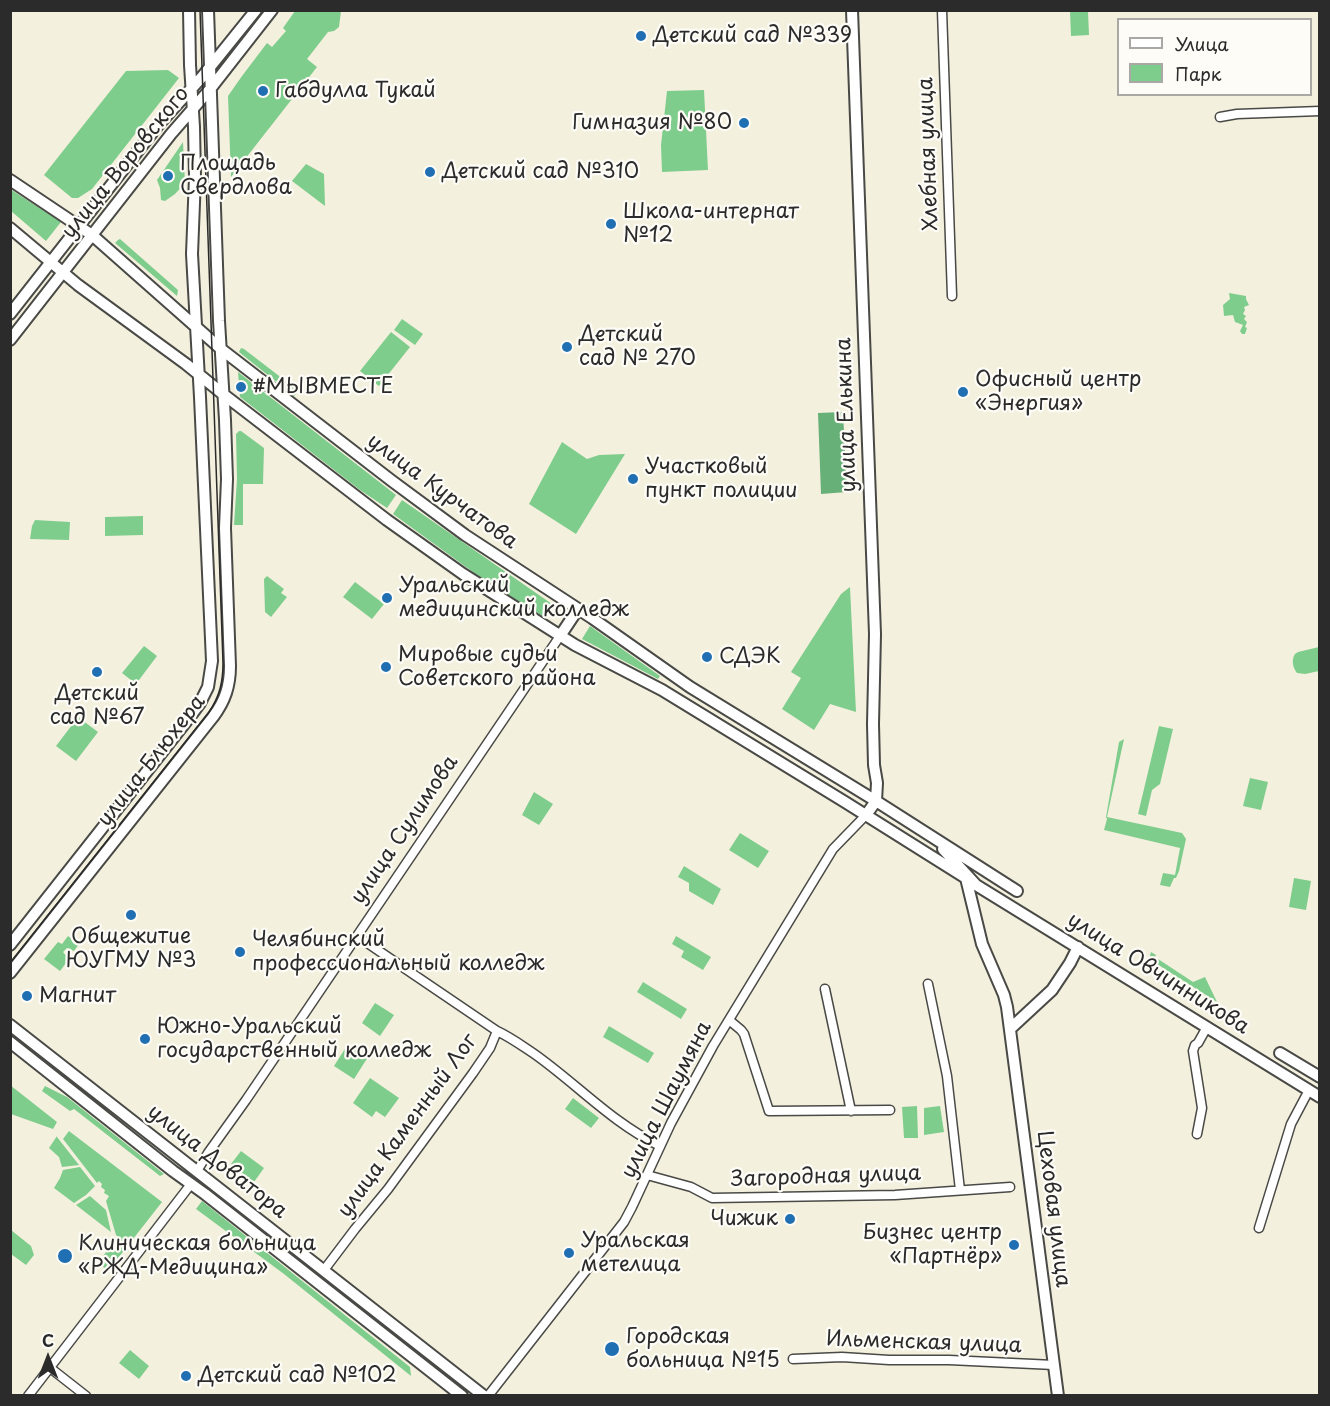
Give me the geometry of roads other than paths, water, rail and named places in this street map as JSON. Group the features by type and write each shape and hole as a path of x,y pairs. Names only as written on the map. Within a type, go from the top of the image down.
{"main road":[{"name":"улица Блюхера","path":"10,945 189,718 208,687 212,670 192,254 195,177 189,10"},
{"name":"улица Блюхера","path":"10,974 207,725 218,710 230,681 225,528 227,479 208,10"},
{"name":"улица Воровского","path":"10,314 159,124 210,67 256,10"},
{"name":"улица Воровского","path":"10,340 171,134 211,88 272,10"},
{"name":"улица Елькина","path":"852,10 875,624 873,724 876,801"},
{"name":"улица Курчатова","path":"10,180 80,225 221,349 446,521 690,687 876,801"},
{"path":"10,228 63,273 199,374 424,548 473,581 560,636 662,690 867,815 876,801 1017,891"},
{"path":"560,636 578,609"},
{"name":"Цеховая улица","path":"867,815 966,878 982,945 1004,995 1011,1028 1058,1395"},
{"name":"улица Овчинникова","path":"931,837 976,885 1320,1097"},
{"path":"1011,1028 1052,990 1070,963 1077,947"},
{"name":"улица Доватора","path":"10,1025 486,1395"},
{"name":"улица Доватора","path":"10,1042 462,1395"},
{"path":"1280,1053 1320,1077"},
{"name":"улица Сулимова","path":"191,1184 197,1171"}],"street":[{"name":"Хлебная улица","path":"942,10 952,296"},
{"path":"1220,117 1237,114 1320,111"},
{"name":"улица Сулимова","path":"197,1171 560,636"},
{"name":"улица Шаумяна","path":"486,1395 624,1222 686,1095 729,1020 833,849 867,815"},
{"path":"357,936 497,1032 514,1040 627,1127 660,1146"},
{"path":"928,984 947,1076 960,1190"},
{"path":"825,989 851,1111"},
{"path":"729,1020 744,1034 769,1111 890,1110"},
{"path":"1197,1134 1202,1108 1193,1051 1194,1045 1198,1043 1206,1027"},
{"name":"улица Каменный Лог","path":"324,1270 388,1189 473,1073 490,1048 497,1032"},
{"path":"1259,1228 1291,1124 1309,1090"},
{"name":"Загородная улица","path":"647,1174 691,1187 712,1198 895,1195 1010,1187"},
{"name":"улица Сулимова","path":"28,1395 191,1184"},
{"name":"Ильменская улица","path":"793,1359 842,1357 1054,1365"},
{"path":"50,1367 86,1395"}],"tram line":[{"path":"10,963 209,712 216,700 221,682 223,663 200,10"}],"place":[{"name":"Детский сад №339","path":"641,36"},
{"name":"Габдулла Тукай","path":"263,91"},
{"name":"Гимназия №80","path":"744,123"},
{"name":"Детский сад №310","path":"430,172"},
{"name":"Площадь Свердлова","path":"168,176"},
{"name":"Школа-интернат №12","path":"611,224"},
{"name":"Детский сад № 270","path":"567,347"},
{"name":"#МЫВМЕСТЕ","path":"241,387"},
{"name":"Офисный центр «Энергия»","path":"963,392"},
{"name":"Участковый пункт полиции","path":"633,479"},
{"name":"Уральский медицинский колледж","path":"387,598"},
{"name":"СДЭК","path":"707,657"},
{"name":"Мировые судьи Советского района","path":"386,667"},
{"name":"Детский сад №67","path":"97,672"},
{"name":"Общежитие ЮУГМУ №3","path":"131,915"},
{"name":"Челябинский профессиональный колледж","path":"240,952"},
{"name":"Магнит","path":"27,996"},
{"name":"Южно-Уральский государственный колледж","path":"145,1039"},
{"name":"Чижик","path":"790,1219"},
{"name":"Бизнес центр «Партнёр»","path":"1014,1245"},
{"name":"Уральская метелица","path":"569,1253"},
{"name":"Клиническая больница «РЖД-Медицина»","path":"65,1256"},
{"name":"Городская больница №15","path":"612,1349"},
{"name":"Детский сад №102","path":"186,1376"}]}
